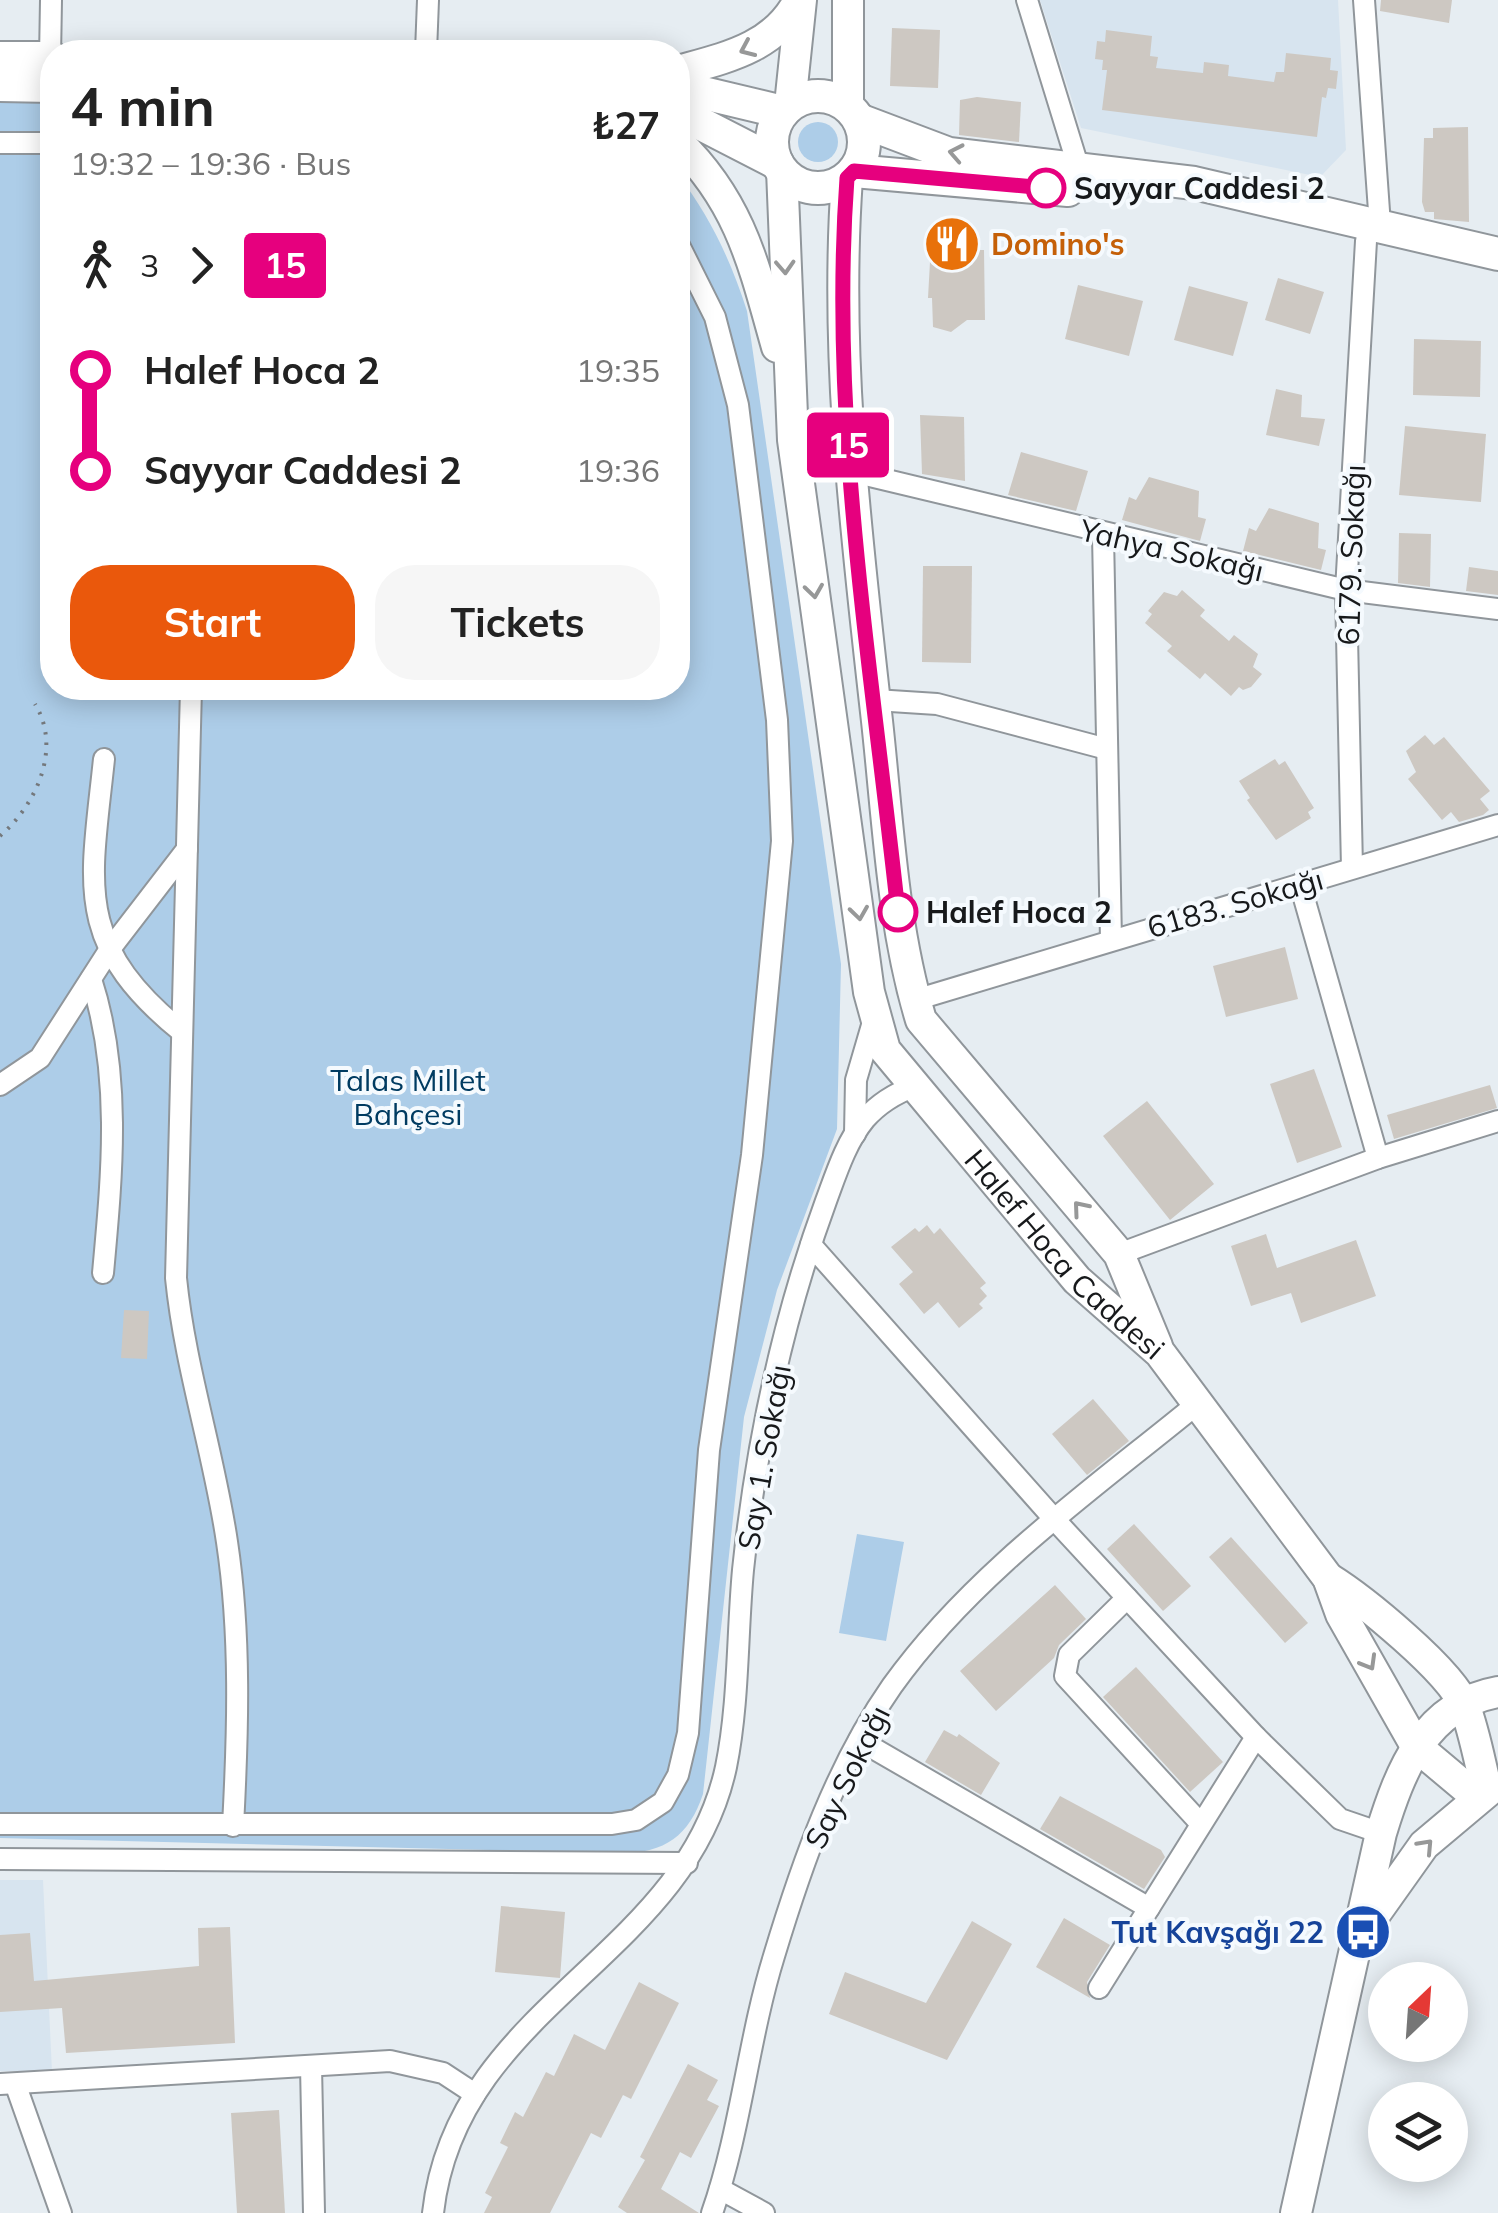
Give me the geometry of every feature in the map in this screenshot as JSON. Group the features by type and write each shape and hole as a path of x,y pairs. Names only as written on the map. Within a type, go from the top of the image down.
{"main road":[{"path":"690,68 761,43 785,22 800,0"},
{"path":"780,166 772,136 786,109 800,0"},
{"path":"848,0 854,114 864,147 850,174"},
{"path":"0,58 40,65"},
{"path":"0,85 40,71"},
{"path":"690,89 786,109 814,96 832,98 854,114 949,154 1194,183 1373,233 1498,277"},
{"path":"690,118 780,166 796,182 813,187 850,174 1141,198 1498,254"},
{"path":"690,156 717,186 744,234 791,392"},
{"name":"Halef Hoca Caddesi","path":"780,166 793,440 875,1015 885,1050 1076,1280 1160,1353"},
{"name":"Halef Hoca Caddesi","path":"850,174 843,252 849,472 898,912 915,1000 921,1020 1119,1254 1160,1353"},
{"path":"1160,1353 1328,1578 1341,1614 1416,1746 1488,1791"},
{"path":"1328,1578 1358,1596 1436,1669 1464,1703 1488,1791"},
{"path":"1300,2212 1381,1833 1400,1775 1416,1746 1441,1719 1464,1703 1498,1692"},
{"path":"1355,1956 1363,1932 1424,1845 1488,1791"}],"street":[{"path":"51,0 52,40"},
{"path":"426,40 428,0"},
{"path":"1027,0 1079,170"},
{"name":"6179. Sokağı","path":"1352,868 1346,590 1373,233 1364,0"},
{"path":"0,143 40,143"},
{"path":"0,1824 624,1823 664,1802 683,1757 710,1450 748,1190 776,922 782,800 762,576 735,390 715,317 690,267"},
{"name":"Yahya Sokağı","path":"849,472 1346,590 1498,609"},
{"path":"1103,534 1110,940"},
{"path":"191,700 176,1278 185,1355 215,1478 232,1582 237,1721 233,1826"},
{"path":"874,700 937,704 1107,750"},
{"path":"104,758 93,908 110,949 141,994 182,1032"},
{"name":"6183. Sokağı","path":"915,1000 1498,825"},
{"path":"0,1085 40,1058 110,949 187,849"},
{"path":"1300,884 1378,1158"},
{"path":"91,979 107,1038 113,1157 104,1273"},
{"path":"855,1134 856,1080 875,1015"},
{"name":"Say 1. Sokağı","path":"433,2213 444,2162 475,2094 522,2030 614,1948 687,1863 710,1817 725,1768 752,1500 774,1390 811,1244 855,1134 888,1099 915,1086"},
{"path":"1119,1254 1378,1158 1498,1121"},
{"path":"811,1244 1055,1520 1256,1737 1340,1819 1381,1833"},
{"name":"Say Sokağı","path":"712,2213 773,1958 812,1846 860,1740 891,1688 938,1629 1055,1520 1198,1404"},
{"path":"1126,1598 1069,1655 1065,1676 1201,1824"},
{"path":"1099,1988 1256,1737"},
{"path":"860,1740 1149,1908"},
{"path":"0,1860 687,1863"},
{"path":"60,2213 8,2085 408,2062 443,2074 475,2094"},
{"path":"311,2066 314,2213"},
{"path":"720,2189 764,2213"}],"path":[{"path":"0,836 35,790 50,748 36,704"}],"shaded area":[{"path":"1040,0 1338,0 1346,150 1320,177 1081,128"},
{"path":"0,1880 43,1880 52,2072 0,2071"}],"green space":[{"name":"Talas Millet Bahçesi","path":"0,71 40,72 40,700 690,700 690,193 727,257 747,311 841,964 837,1129 777,1290 744,1417 703,1794 697,1809 672,1840 634,1853 0,1838"},
{"path":"818,122 832,128 838,142 832,156 818,162 804,156 798,142 804,128"},
{"path":"857,1534 904,1542 886,1641 839,1633"}],"building":[{"path":"1381,0 1452,0 1449,23 1380,11"},
{"path":"892,28 940,30 938,88 890,86"},
{"path":"1106,30 1152,36 1150,56 1158,57 1156,68 1203,73 1204,62 1229,65 1228,76 1274,82 1276,72 1284,72 1286,53 1331,58 1330,70 1338,71 1336,89 1328,88 1326,98 1322,97 1317,137 1102,110 1107,70 1102,70 1103,60 1095,59 1097,41 1105,42"},
{"path":"977,97 1021,102 1019,142 959,135 960,100"},
{"path":"1468,127 1469,222 1434,219 1434,212 1425,212 1422,202 1424,138 1433,138 1433,128"},
{"path":"950,239 966,250 984,250 985,320 967,320 951,332 933,327 932,298 928,298 931,244"},
{"path":"1278,278 1324,292 1310,334 1265,320"},
{"path":"1078,285 1143,301 1129,356 1065,339"},
{"path":"1189,286 1248,302 1233,356 1174,340"},
{"path":"1414,339 1481,341 1480,397 1413,395"},
{"path":"1276,389 1302,395 1301,417 1325,419 1319,446 1266,435"},
{"path":"920,415 964,417 965,481 922,474"},
{"path":"1405,426 1486,434 1481,502 1399,495"},
{"path":"1021,452 1088,471 1076,511 1008,495"},
{"path":"1149,477 1199,491 1198,517 1206,519 1200,541 1122,520 1129,497 1136,500"},
{"path":"1269,508 1319,523 1318,548 1326,550 1321,570 1243,551 1249,528 1256,531"},
{"path":"1399,533 1431,534 1430,587 1398,583"},
{"path":"923,566 972,566 971,663 922,662"},
{"path":"1469,567 1498,571 1498,595 1466,591"},
{"path":"1182,590 1205,610 1200,616 1229,641 1234,635 1258,654 1253,667 1262,674 1251,687 1239,687 1231,696 1205,673 1200,679 1167,651 1172,646 1145,623 1152,614 1148,611 1164,592 1177,596"},
{"path":"1425,735 1434,745 1444,737 1490,791 1480,799 1489,810 1483,815 1459,822 1451,812 1442,820 1408,779 1416,772 1406,751"},
{"path":"1275,759 1279,765 1285,761 1314,808 1308,812 1311,818 1276,840 1247,800 1250,798 1239,781"},
{"path":"1285,947 1298,999 1226,1017 1213,966"},
{"path":"1314,1069 1342,1147 1297,1163 1270,1084"},
{"path":"1490,1085 1497,1108 1394,1139 1387,1115"},
{"path":"1147,1101 1214,1184 1170,1220 1103,1136"},
{"path":"927,1225 934,1234 940,1228 986,1283 980,1288 987,1296 979,1304 983,1308 959,1328 938,1302 924,1314 899,1284 913,1272 891,1247 915,1228 919,1232"},
{"path":"1266,1234 1277,1268 1356,1240 1376,1296 1301,1323 1291,1293 1251,1306 1231,1246"},
{"path":"124,1310 149,1311 147,1359 121,1358"},
{"path":"1093,1399 1129,1441 1087,1475 1052,1434"},
{"path":"1134,1524 1191,1586 1163,1611 1107,1549"},
{"path":"1231,1537 1308,1623 1285,1643 1209,1557"},
{"path":"1055,1585 1086,1619 1059,1645 1054,1658 996,1711 960,1671"},
{"path":"1136,1667 1223,1762 1190,1792 1103,1697"},
{"path":"944,1730 957,1737 959,1734 1000,1763 981,1795 925,1762"},
{"path":"1060,1796 1161,1850 1165,1857 1144,1889 1040,1829"},
{"path":"501,1906 565,1912 560,1978 495,1972"},
{"path":"1064,1918 1110,1945 1087,1982 1090,1998 1036,1967"},
{"path":"972,1921 1012,1944 947,2060 829,2014 845,1972 926,2003"},
{"path":"230,1927 235,2043 66,2053 62,2008 0,2012 0,1935 30,1933 34,1981 199,1966 198,1928"},
{"path":"639,1982 679,2003 631,2099 623,2095 601,2138 591,2133 550,2213 484,2213 492,2197 485,2193 508,2147 500,2143 515,2112 523,2117 546,2072 554,2076 574,2034 605,2050"},
{"path":"688,2064 718,2080 707,2100 719,2106 691,2158 680,2152 661,2189 699,2213 627,2213 618,2207 645,2160 640,2157"},
{"path":"279,2110 285,2213 237,2213 231,2113"}],"bus line":[{"name":"15","path":"898,912 849,472 844,390 843,232 847,178 854,171 1046,188"}],"place":[{"name":"Sayyar Caddesi 2","path":"1046,188"},
{"name":"Domino's","path":"952,244"},
{"name":"Halef Hoca 2","path":"898,912"},
{"name":"Tut Kavşağı 22","path":"1363,1932"}]}
